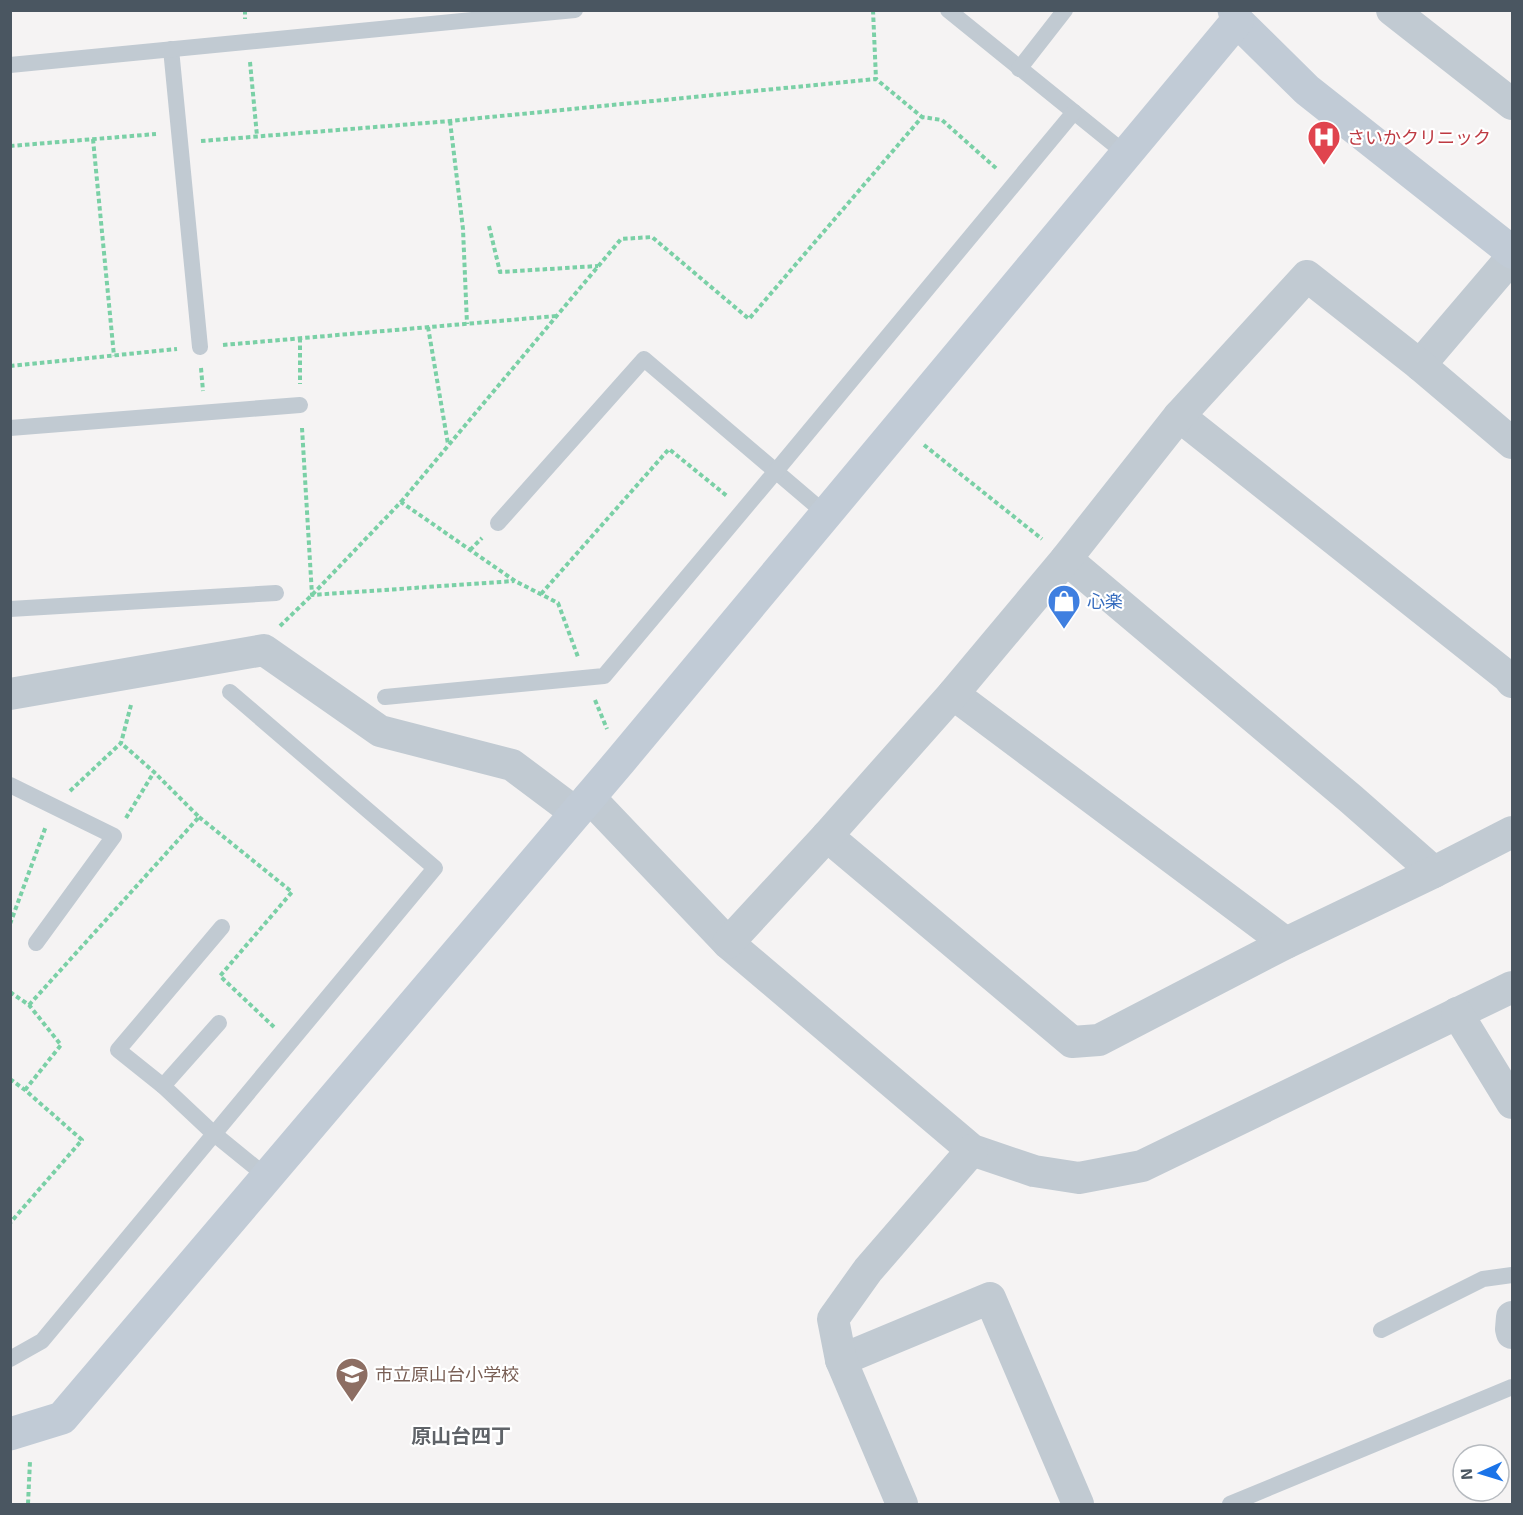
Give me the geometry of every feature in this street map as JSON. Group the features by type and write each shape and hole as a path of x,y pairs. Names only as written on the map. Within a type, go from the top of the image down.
{"street":[{"path":"1392,10 1512,104"},
{"path":"21,1431 62,1418 621,760 1126,154 1236,16 1307,90 1512,252"},
{"path":"1420,365 1512,257"},
{"path":"729,943 953,694 1066,559 1179,416 1307,276 1420,365 1512,443"},
{"path":"1179,416 1512,682"},
{"path":"1066,559 1334,784 1434,872"},
{"path":"10,694 264,650 380,730 512,765 583,805 729,943 972,1150 1034,1171 1079,1178 1142,1166 1512,987"},
{"path":"953,694 1286,942"},
{"path":"827,836 1072,1042 1100,1040 1286,942 1434,872 1512,832"},
{"path":"1457,1013 1512,1103"},
{"path":"902,1504 840,1360 833,1318 868,1270 972,1150"},
{"path":"840,1360 990,1298 1078,1504"},
{"path":"1512,1317 1512,1333"}],"lane":[{"path":"10,64 575,10"},
{"path":"948,10 1126,154"},
{"path":"1019,69 1065,10"},
{"path":"171,49 200,347"},
{"path":"385,698 604,676 1074,112"},
{"path":"498,523 644,359 826,514"},
{"path":"10,428 300,405"},
{"path":"10,609 276,593"},
{"path":"10,1359 42,1341 435,868 230,692"},
{"path":"10,785 114,836 36,943"},
{"path":"222,927 118,1050 267,1177"},
{"path":"163,1086 219,1023"},
{"path":"1380,1329 1483,1279 1512,1275"},
{"path":"1230,1504 1512,1387"}],"path":[{"path":"873,10 876,79"},
{"path":"248,42 257,136"},
{"path":"10,146 93,139 257,136 450,121 876,79 922,117 942,120 1014,184"},
{"path":"252,652 312,595 401,502 621,239 652,237 749,319 922,117"},
{"path":"450,121 463,229 467,324"},
{"path":"93,139 114,356"},
{"path":"489,226 500,272 599,266"},
{"path":"10,366 556,316"},
{"path":"428,327 448,445"},
{"path":"300,338 300,405 312,595"},
{"path":"200,347 204,412"},
{"path":"900,425 1066,559"},
{"path":"541,594 669,449 744,510"},
{"path":"401,502 514,581 558,603 585,677 621,760"},
{"path":"312,595 514,581"},
{"path":"121,743 199,817 292,892 220,976 290,1042"},
{"path":"114,836 154,772"},
{"path":"29,1005 199,817"},
{"path":"10,992 29,1005 61,1045 26,1090"},
{"path":"10,1079 26,1090 82,1140 10,1222"},
{"path":"21,1431 28,1504"}],"place":[{"name":"さいかクリニック","path":"1324,166"},
{"name":"心楽","path":"1064,630"},
{"name":"市立原山台小学校","path":"352,1403"}],"district":[{"name":"原山台四丁","path":"461,1435"}]}
